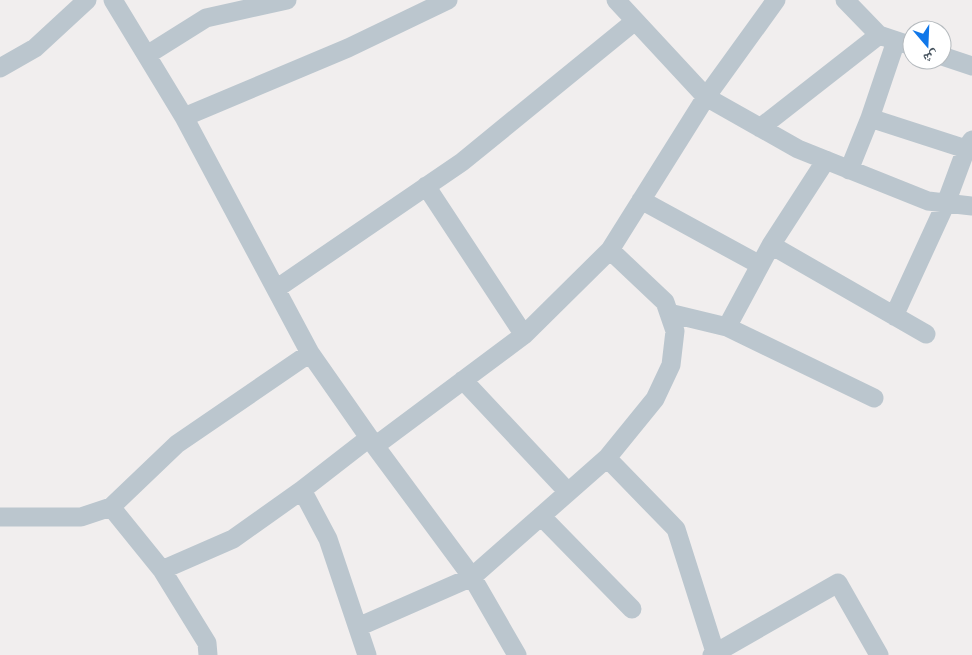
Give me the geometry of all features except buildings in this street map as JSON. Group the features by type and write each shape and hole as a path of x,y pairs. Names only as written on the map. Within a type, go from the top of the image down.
{"street":[{"path":"0,68 35,48 87,0"},
{"path":"113,0 184,117 310,353 372,442 472,577 510,653"},
{"path":"147,55 206,18 287,0"},
{"path":"184,117 348,48 448,0"},
{"path":"616,0 706,97 798,149 849,170 928,201 972,206"},
{"path":"162,570 233,539 463,380 524,335 610,250 706,97 776,0"},
{"path":"845,0 896,41"},
{"path":"276,289 462,162 635,21"},
{"path":"760,128 896,41"},
{"path":"849,170 870,118 896,41"},
{"path":"952,59 972,66"},
{"path":"870,118 970,146 894,316"},
{"path":"727,328 771,245 826,160"},
{"path":"426,186 524,335"},
{"path":"641,200 760,265"},
{"path":"771,245 926,334"},
{"path":"358,627 472,577 607,458 655,399 671,365 675,331 665,302 610,250"},
{"path":"669,313 727,328 874,398"},
{"path":"0,517 81,517 110,507 176,444 310,353"},
{"path":"463,380 568,492"},
{"path":"607,458 676,529 715,654 838,582 879,655"},
{"path":"302,490 328,539 367,655"},
{"path":"110,507 162,570 207,643 208,655"},
{"path":"540,516 632,609"}]}
